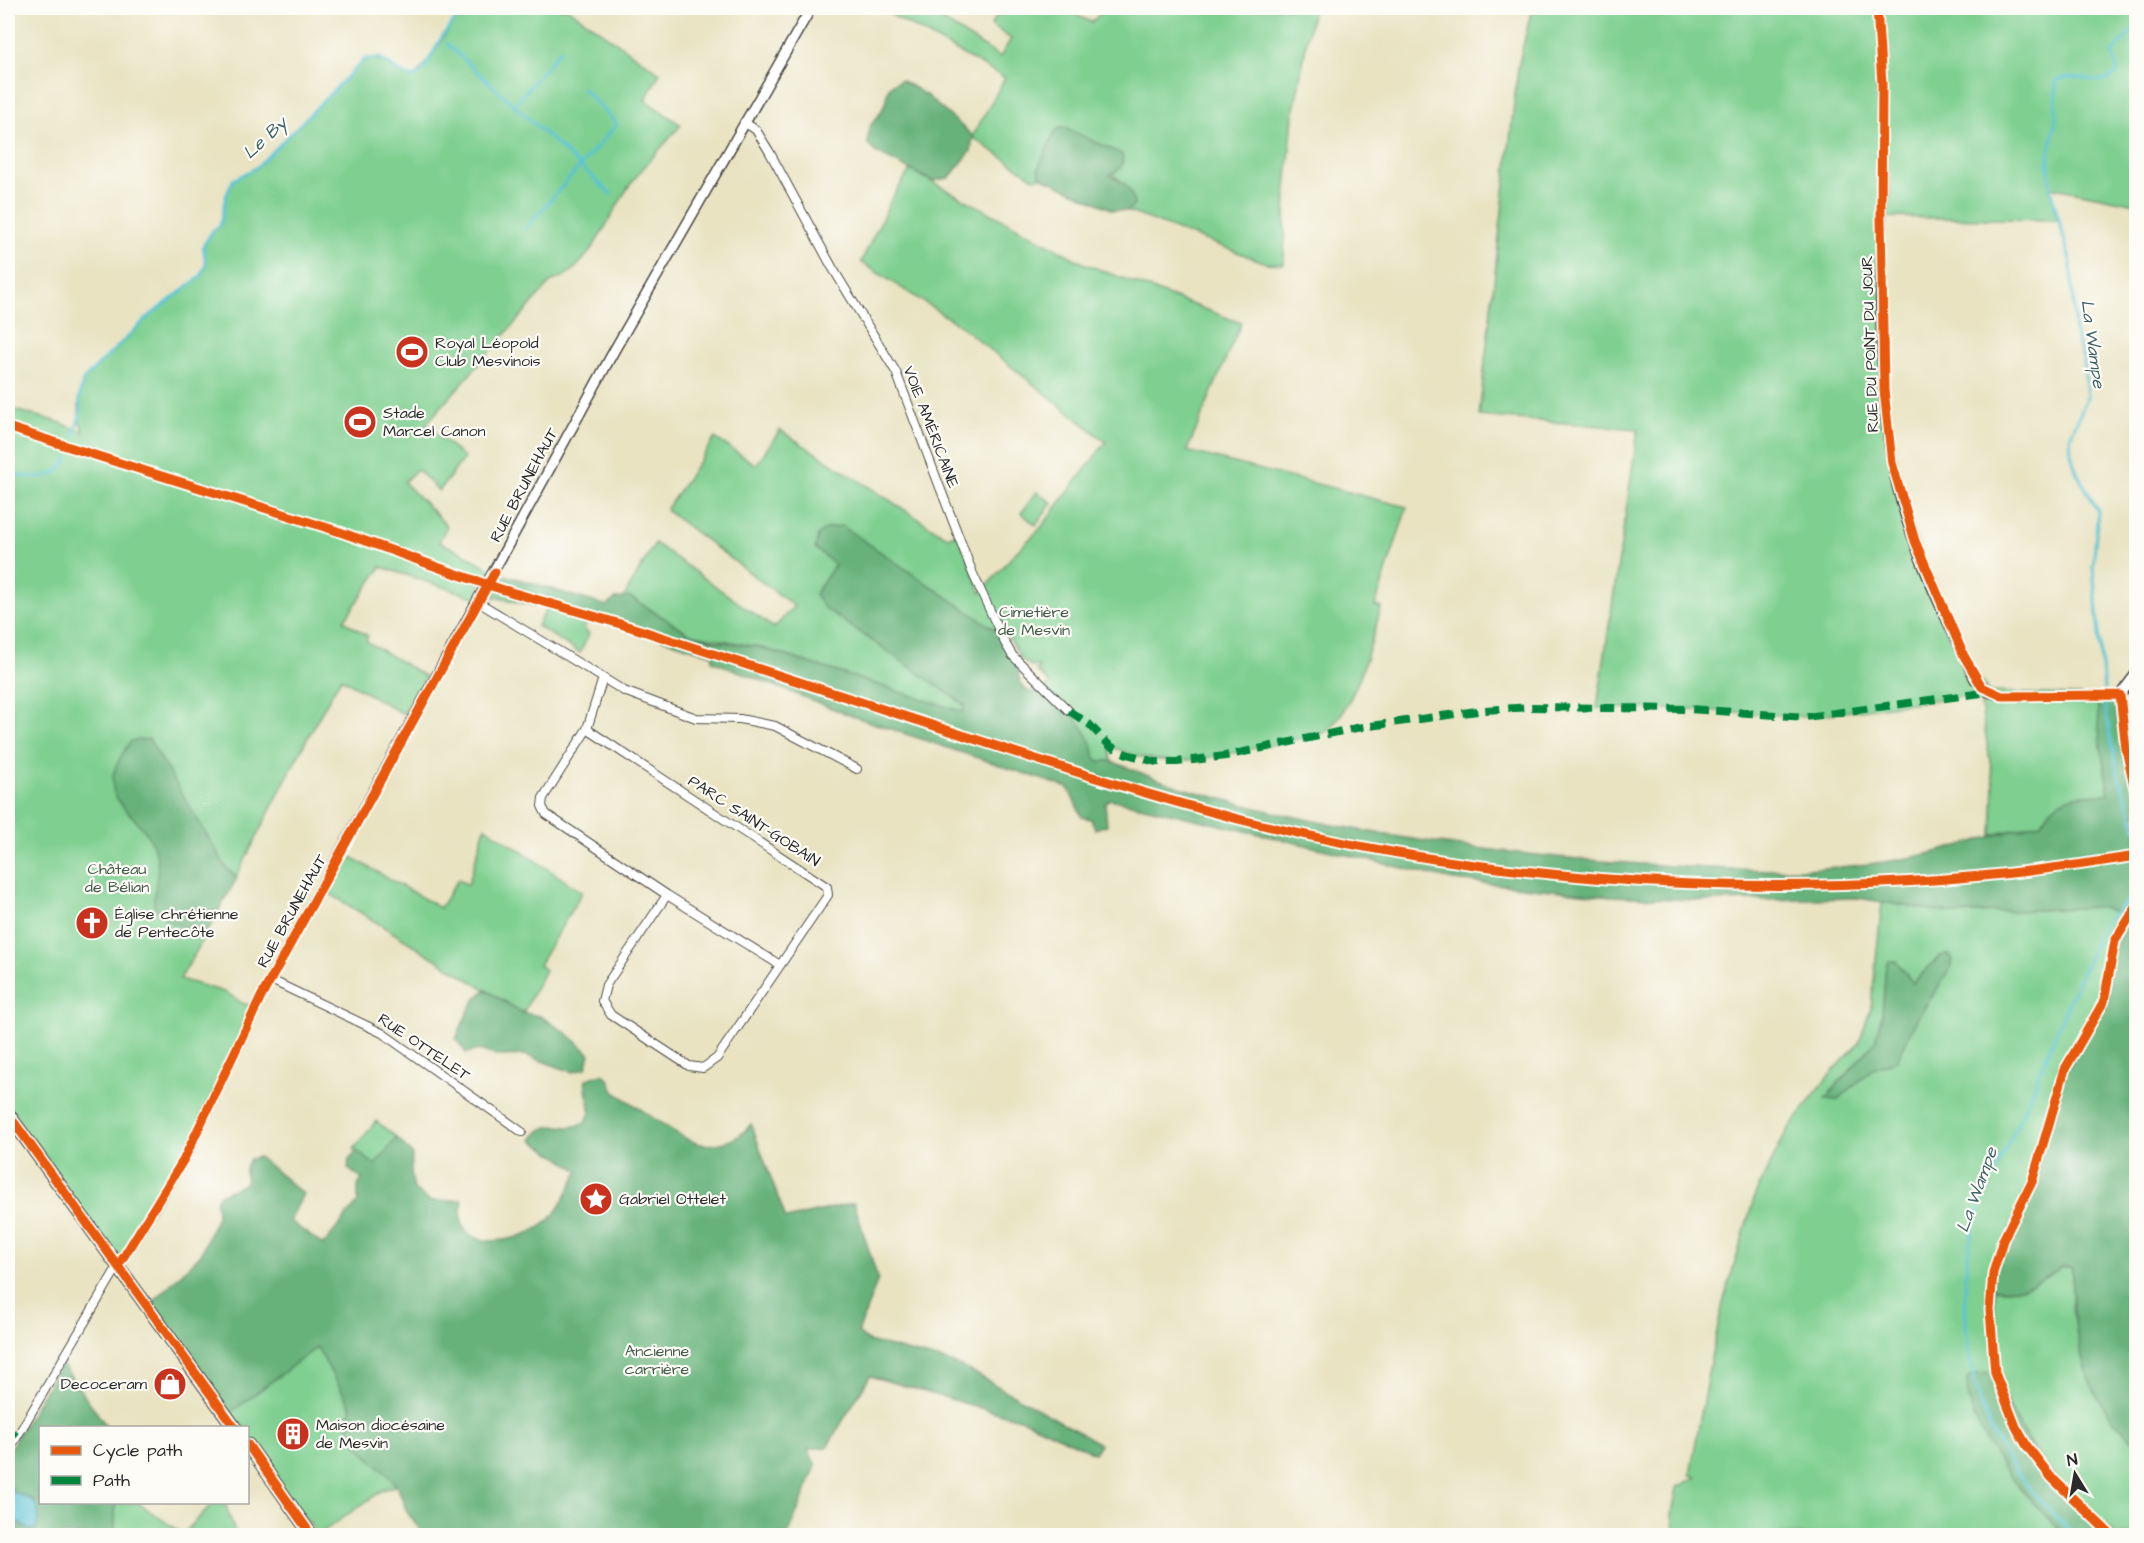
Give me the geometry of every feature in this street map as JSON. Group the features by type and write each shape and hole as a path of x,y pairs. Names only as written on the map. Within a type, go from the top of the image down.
{"main road":[{"path":"8,1114 234,1426"},
{"path":"249,1446 312,1536"}],"street":[{"name":"RUE BRUNEHAUT","path":"8,1452 184,1159 271,980 620,339 811,8"},
{"name":"RUE DU POINT DU JOUR","path":"1877,8 1882,73 1881,234 1884,390 1892,463 1906,514 1954,634 1975,679 1982,687 2002,696 2116,695"},
{"name":"VOIE AMÉRICAINE","path":"744,122 756,130 769,151 832,267 896,372 973,574 1005,643 1012,655 1069,711"},
{"path":"478,602 624,691 696,718 740,719 775,726 857,769"},
{"path":"2136,674 2116,695 2136,794"},
{"path":"603,678 587,729 543,798 544,810 667,895 780,965"},
{"name":"PARC SAINT-GOBAIN","path":"587,729 824,883 828,895 713,1062 703,1068 689,1066 611,1014 602,1001 606,985 667,895"},
{"path":"2112,1536 2051,1477 2026,1446 1995,1373 1990,1310 1993,1273 2003,1240 2032,1182 2065,1069 2104,1001 2115,941 2136,907"},
{"name":"RUE OTTELET","path":"271,980 382,1033 522,1132"}],"green space":[{"name":"Château de Bélian","path":"444,8 567,8 660,73 645,100 681,125 632,182 598,239 577,266 552,281 426,424 464,458 439,491 417,469 404,482 447,526 439,542 495,572 480,582 480,599 381,567 344,621 368,636 366,641 426,677 403,714 341,678 180,979 227,993 242,1003 256,1007 184,1159 118,1266 8,1114 8,408 84,432 79,419 79,398 83,380 147,318 201,276 206,265 203,246 213,230 220,225 226,196 233,180 257,167 365,59 383,61 403,74 411,77 416,75 456,19"},
{"path":"879,8 923,8 1000,57 1011,39 991,25 1001,8 1062,8 1091,22 1103,11 1103,8 1313,8 1293,116 1286,189 1284,264 1266,263 1127,211 1134,205 1125,184 1055,131 1038,169 1041,177 1035,179 972,137 1005,78"},
{"path":"1532,8 2136,8 2136,204 2050,187 2058,220 1881,217 1884,390 1906,514 1964,656 1989,692 2097,696 2100,740 2109,794 2070,797 2055,806 2041,823 1992,835 1994,785 1979,694 1806,717 1689,709 1597,708 1638,429 1479,416 1518,68"},
{"path":"901,80 926,95 973,136 971,151 949,178 932,181 875,152 868,144 870,126 885,105 888,89"},
{"path":"1063,127 1122,154 1121,167 1110,175 1132,194 1134,205 1127,211 1113,210 1041,177 1038,169 1055,131"},
{"name":"Cimetière de Mesvin","path":"910,170 1085,264 1241,323 1187,451 1407,507 1375,606 1381,608 1367,658 1345,708 1324,733 1214,757 1180,761 1146,758 1110,746 1111,761 1099,761 1094,757 1093,747 1045,688 1050,684 1036,670 1039,666 1031,666 1021,659 1001,623 995,621 1000,633 842,526 835,565 815,594 965,706 963,712 759,647 690,634 630,597 622,600 655,543 774,628 794,606 666,510 715,438 756,465 780,430 947,537 958,533 981,593 1015,553 1040,529 1106,442 958,324 861,262 892,198"},
{"path":"1037,492 1052,503 1036,525 1021,513"},
{"path":"842,526 1000,633 1017,664 1020,683 1026,690 1032,692 1045,688 1061,703 1083,728 1093,747 1095,758 1099,761 1111,761 1178,786 1295,817 1461,846 1572,858 1766,870 1869,864 1921,856 2041,823 2054,806 2070,797 2109,794 2100,740 2097,696 2120,695 2130,768 2136,771 2136,1443 2113,1420 2099,1400 2084,1365 2073,1307 2072,1268 2063,1266 2038,1282 2021,1288 1992,1288 1997,1257 2024,1200 2060,1083 2096,1019 2113,954 2130,916 2097,907 1955,914 1858,898 1709,901 1611,896 1453,880 1110,799 1105,803 1107,825 1095,829 1091,819 1082,817 1068,788 849,715 712,661 713,655 541,600 536,606 492,597 505,575 607,606 615,599 630,597 690,634 716,641 759,647 963,712 965,705 823,607 815,594 835,565 815,548 818,535 827,528"},
{"path":"550,603 590,615 584,629 589,634 580,653 537,626"},
{"path":"149,739 226,867 237,878 205,934 196,929 172,923 163,917 154,905 157,858 151,841 142,827 115,794 113,780 117,763 131,741"},
{"path":"485,827 582,892 539,965 545,970 523,1013 327,892 346,854 440,908 458,879 468,885"},
{"path":"1882,902 1955,914 2097,907 2130,916 2108,985 2038,1164 1997,1257 1991,1338 2019,1488 2065,1535 1675,1535 1672,1515 1677,1487 1697,1477 1690,1475 1710,1363 1723,1303 1755,1195 1787,1131 1827,1078 1859,1043 1871,1008","holes":["1940,956 1950,970 1918,1017 1897,1060 1870,1070 1838,1100 1831,1091 1875,1042 1882,1015 1886,966 1889,961 1896,961 1913,983"]},
{"path":"1947,954 1952,959 1950,970 1918,1017 1897,1060 1871,1070 1838,1100 1825,1099 1875,1042 1882,1015 1886,966 1889,961 1896,961 1913,983 1940,956"},
{"path":"486,990 523,1013 540,1016 568,1034 590,1054 586,1068 572,1072 525,1055 498,1056 479,1050 466,1053 456,1039 472,1005"},
{"name":"Ancienne carrière","path":"604,1074 610,1081 614,1092 670,1129 697,1143 715,1144 732,1139 751,1124 786,1219 854,1203 878,1279 858,1333 868,1341 949,1362 969,1370 1100,1444 1094,1453 1026,1421 870,1376 827,1447 808,1449 816,1466 788,1535 424,1535 408,1513 399,1490 391,1478 355,1442 348,1421 352,1409 317,1347 226,1416 148,1307 201,1254 217,1216 216,1201 219,1195 246,1183 245,1168 250,1159 259,1157 303,1194 290,1221 323,1245 358,1202 358,1186 362,1179 348,1169 349,1159 357,1151 375,1165 397,1138 412,1154 411,1173 414,1189 430,1201 463,1200 461,1218 466,1231 477,1238 492,1241 508,1239 539,1228 554,1214 579,1171 532,1140 544,1128 577,1126 588,1119 590,1108 586,1079"},
{"path":"376,1121 397,1138 375,1165 354,1149"},
{"path":"2063,1266 2072,1268 2072,1311 2110,1416 2136,1443 2136,1535 2116,1535 2048,1467 2021,1428 2010,1407 1998,1374 1994,1337 1995,1289 2022,1287 2048,1276"},
{"path":"317,1347 352,1409 346,1420 370,1454 397,1485 383,1490 318,1535 249,1446 249,1426 234,1426 226,1416"},
{"path":"61,1363 106,1426 39,1426 39,1504 115,1504 115,1535 26,1535 8,1525 8,1515 29,1530 34,1500 13,1492 9,1486 8,1490 8,1452"},
{"path":"1995,1373 2001,1393 2041,1465 2112,1535 2065,1535 2001,1464 1976,1421 1969,1399 1967,1378 1975,1374"},
{"path":"115,1504 139,1504 183,1534 212,1504 225,1504 236,1535 115,1535"}],"water":[{"path":"10,1485 13,1492 32,1501 38,1508 36,1529 29,1530 8,1515"}],"waterway":[{"name":"Le By","path":"74,436 81,410 79,398 83,380 147,318 201,276 206,265 203,246 213,230 220,226 226,196 233,180 257,167 365,59 380,58 406,76 413,77 422,72 443,35 456,19 460,8"},
{"name":"La Wampe","path":"2136,27 2112,53 2118,72 2112,78 2096,80 2071,77 2056,82 2056,119 2048,161 2050,187 2071,264 2075,332 2084,362 2087,398 2070,437 2071,453 2077,473 2098,511 2093,568 2106,712 2117,771 2136,829"},
{"path":"447,44 611,194"},
{"path":"514,106 560,50"},
{"path":"525,229 617,124 582,88"},
{"name":"Le By","path":"8,474 34,477 50,475 63,466 68,458"},
{"name":"La Wampe","path":"2076,1536 2026,1485 2009,1462 1990,1428 1981,1403 1969,1350 1965,1294 1967,1268 1970,1243 1980,1209 2076,985 2105,924 2127,902 2136,888"}],"marked path":[{"path":"1069,711 1089,724 1110,746 1127,754 1156,762 1177,762 1225,756 1356,728 1484,710 1529,707 1689,709 1806,717 1989,692"},
{"path":"8,1432 17,1436"}],"cycle path":[{"path":"1877,8 1882,84 1881,217 1884,390 1892,463 1915,541 1964,656 1982,687 2002,696 2120,695"},
{"path":"8,427 334,530 501,589 631,627 1095,778 1238,819 1348,844 1460,863 1572,876 1686,884 1799,885 1912,881 2024,872 2136,856"},
{"path":"118,1266 184,1159 261,997 495,572"},
{"path":"2120,695 2126,749 2136,794"},
{"path":"2112,1536 2051,1477 2027,1446 2016,1427 1995,1373 1990,1310 1993,1273 2003,1240 2032,1182 2065,1069 2104,1001 2115,941 2136,907"},
{"path":"8,1114 234,1426"},
{"path":"249,1446 312,1536"}],"place":[{"name":"Royal Léopold Club Mesvinois","path":"412,352"},
{"name":"Stade Marcel Canon","path":"360,422"},
{"name":"Église chrétienne de Pentecôte","path":"92,923"},
{"name":"Gabriel Ottelet","path":"596,1199"},
{"name":"Decoceram","path":"170,1384"},
{"name":"Maison diocésaine de Mesvin","path":"293,1434"}]}
